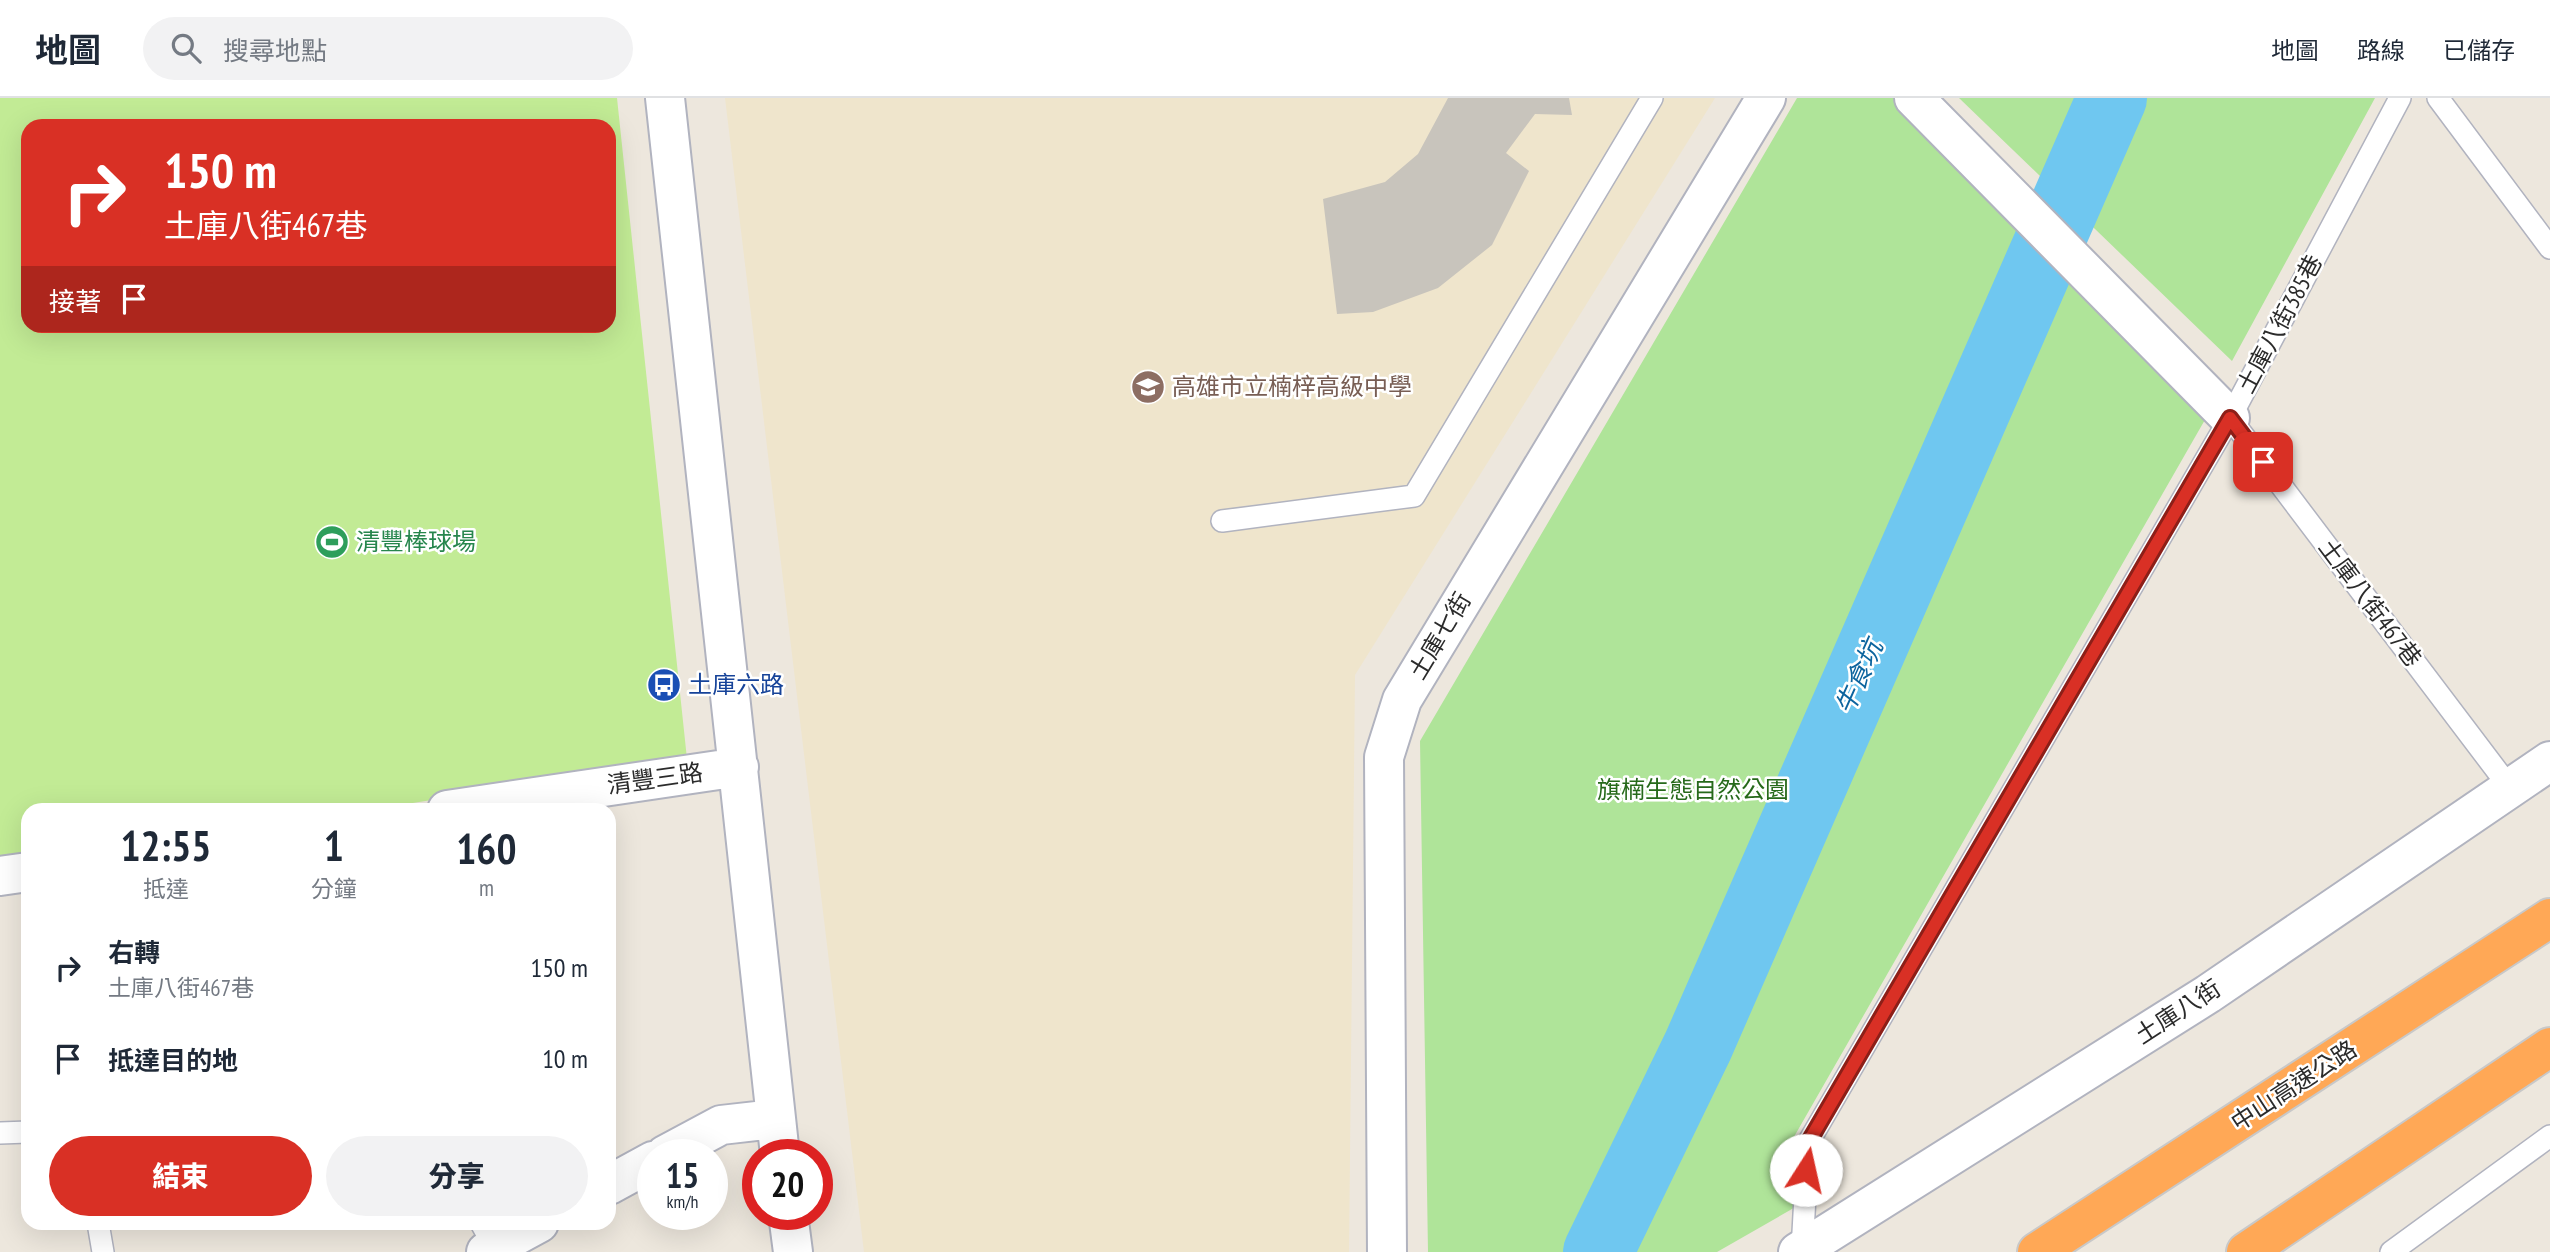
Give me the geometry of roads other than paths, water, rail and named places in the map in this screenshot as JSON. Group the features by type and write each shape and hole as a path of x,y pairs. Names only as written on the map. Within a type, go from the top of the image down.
{"highway":[{"name":"中山高速公路","path":"2037,1252 2550,918"},
{"path":"2246,1252 2550,1047"}],"street":[{"path":"665,98 778,1137 721,1125 695,1139"},
{"name":"土庫七街","path":"1387,1252 1384,757 1402,700 1766,98"},
{"path":"1914,98 2230,418"},
{"name":"土庫八街","path":"1800,1251 2208,994 2550,761"},
{"name":"清豐三路","path":"495,803 739,767"},
{"path":"0,876 21,873"},
{"path":"616,1181 637,1170"},
{"path":"489,1244 522,1230"},
{"path":"790,1230 793,1252"}],"lane":[{"path":"1222,521 1415,496 1652,98"},
{"name":"土庫八街385巷","path":"1800,1251 1808,1143 2230,418 2400,98"},
{"path":"2438,98 2550,248"},
{"name":"土庫八街467巷","path":"2230,418 2510,788"},
{"path":"0,1133 21,1132"},
{"path":"2391,1252 2550,1137"},
{"path":"99,1230 103,1252"}],"waterway":[{"name":"牛食坑","path":"1598,1252 1698,1046 2112,98"}],"place":[{"name":"高雄市立楠梓高級中學","path":"1148,387"},
{"name":"清豐棒球場","path":"332,542"},
{"name":"土庫六路","path":"664,685"}],"park label":[{"name":"旗楠生態自然公園","path":"1693,790"}]}
